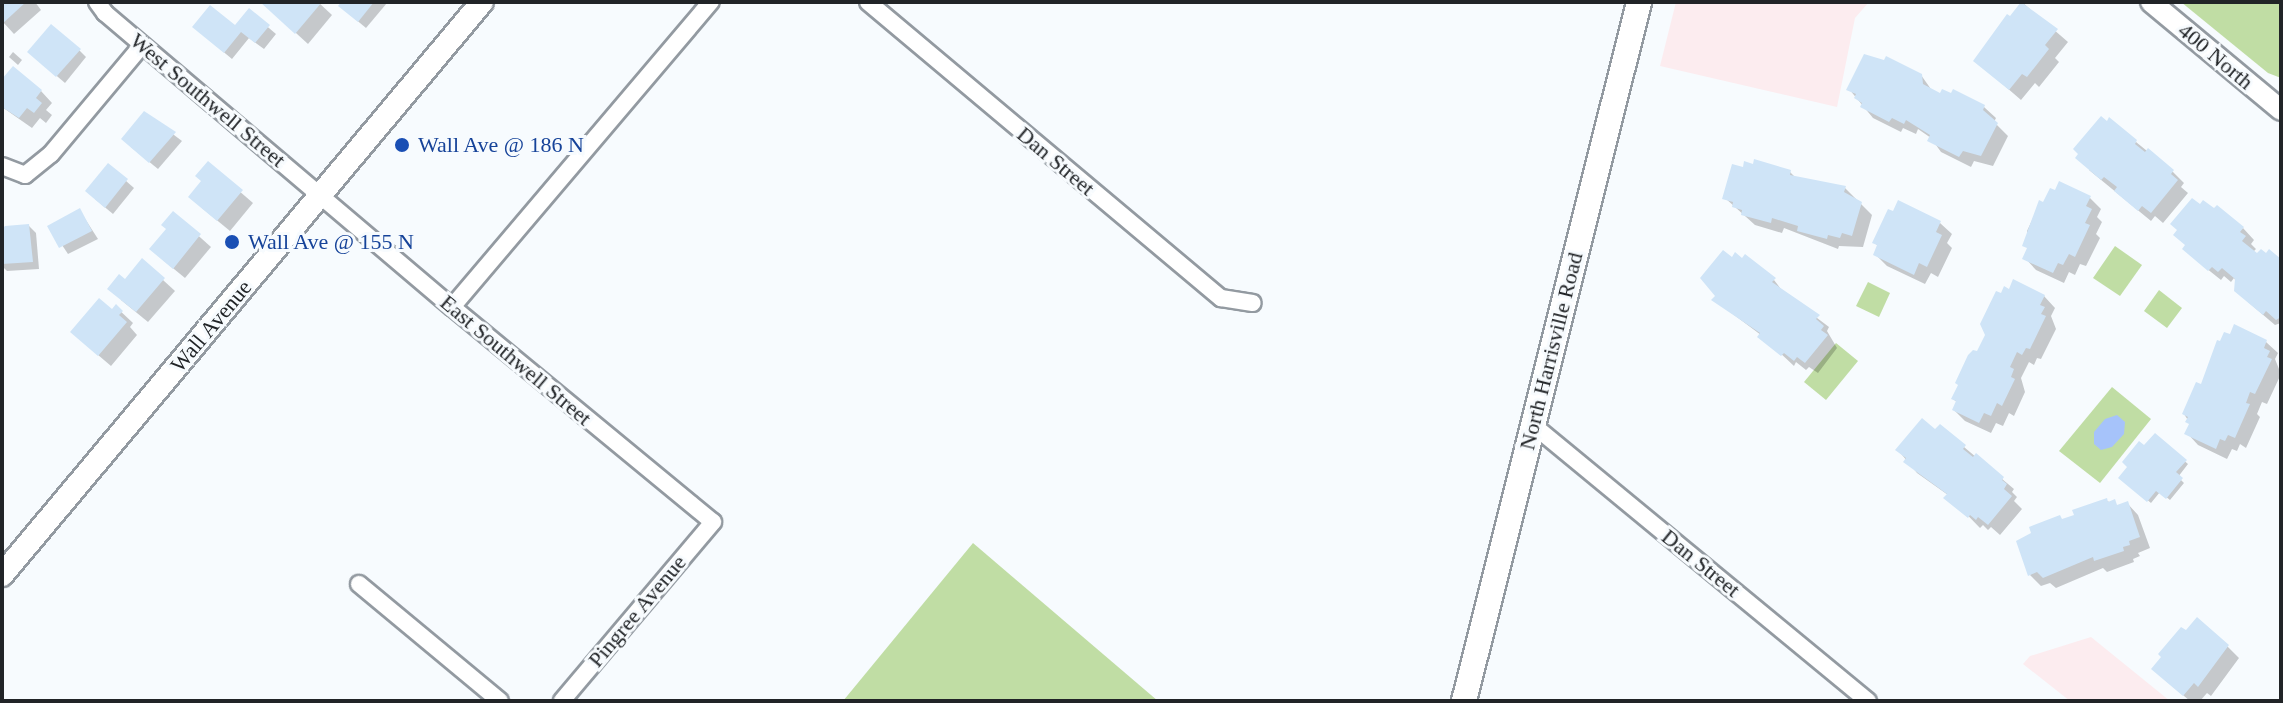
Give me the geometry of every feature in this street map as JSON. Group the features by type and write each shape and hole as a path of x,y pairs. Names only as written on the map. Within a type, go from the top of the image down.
{"main road":[{"name":"Wall Avenue","path":"2,575 482,2"},
{"name":"North Harrisville Road","path":"1464,701 1639,2"}],"street":[{"name":"West Southwell Street","path":"97,2 142,45 322,195"},
{"path":"452,307 711,2"},
{"name":"Dan Street","path":"868,2 1221,298 1253,303"},
{"name":"400 North","path":"2151,2 2281,110"},
{"path":"2,166 25,175 51,154 142,45"},
{"name":"East Southwell Street","path":"322,195 452,307 713,522"},
{"name":"Dan Street","path":"1533,425 1868,701"},
{"name":"Pingree Avenue","path":"562,701 713,522"},
{"path":"359,584 500,701"}],"shaded area":[{"path":"1676,2 1869,2 1855,18 1837,107 1660,66"},
{"path":"2091,637 2170,701 2070,701 2023,664 2030,656"}],"green space":[{"path":"2181,2 2281,2 2281,78 2268,73"},
{"path":"2115,246 2142,265 2120,296 2093,278"},
{"path":"1868,282 1890,293 1879,317 1856,306"},
{"path":"2159,290 2182,308 2167,328 2144,311"},
{"path":"1836,343 1858,361 1826,400 1804,382"},
{"path":"2112,387 2151,419 2100,483 2059,451"},
{"path":"973,543 1158,701 843,701"}],"water":[{"path":"2117,415 2125,422 2124,434 2112,447 2101,450 2094,444 2094,432 2105,419"}],"building":[{"path":"2,2 26,2 2,24"},
{"path":"260,2 322,2 295,34"},
{"path":"341,2 374,2 358,22 338,6"},
{"path":"2021,2 2058,29 2045,45 2049,49 2027,77 2022,74 2009,90 1973,61 2007,14 2010,16"},
{"path":"210,5 235,25 249,8 270,25 255,43 241,32 224,53 192,27"},
{"path":"51,24 81,49 56,77 27,52"},
{"path":"1864,54 1884,60 1886,56 1922,74 1923,84 1940,93 1942,89 1951,93 1953,89 1985,105 1983,110 1998,123 1981,156 1963,151 1959,157 1927,141 1930,135 1906,120 1904,124 1892,118 1889,122 1860,107 1862,103 1854,98 1856,94 1846,90"},
{"path":"13,66 42,90 36,98 42,103 34,113 27,108 19,118 2,107 2,79"},
{"path":"144,111 176,132 149,163 121,139"},
{"path":"2101,116 2107,121 2109,117 2137,140 2135,144 2145,152 2148,148 2174,170 2171,174 2178,180 2151,213 2142,206 2138,211 2114,191 2117,187 2104,177 2101,180 2075,158 2078,154 2073,149"},
{"path":"1754,159 1791,170 1790,175 1846,186 1844,192 1862,202 1852,236 1842,233 1840,238 1828,235 1827,239 1797,231 1798,226 1772,218 1771,223 1741,215 1742,210 1732,207 1733,202 1722,199 1732,164 1743,167 1744,161 1753,164"},
{"path":"208,161 243,190 217,221 188,197 201,181 195,176"},
{"path":"108,163 128,179 105,208 85,191"},
{"path":"2059,181 2091,196 2086,206 2092,209 2085,223 2090,225 2075,257 2069,254 2063,265 2058,263 2053,273 2022,259 2027,248 2022,246 2039,200 2043,202 2050,188 2055,190"},
{"path":"2192,198 2200,204 2203,200 2214,208 2217,205 2244,227 2240,232 2246,236 2242,241 2257,253 2261,249 2266,253 2269,249 2281,259 2281,317 2276,320 2266,311 2263,315 2234,291 2235,279 2222,268 2218,272 2212,267 2208,271 2182,249 2185,245 2173,235 2177,230 2170,224"},
{"path":"1898,200 1941,221 1936,232 1942,235 1927,267 1919,263 1914,275 1873,255 1877,245 1872,243 1888,209 1893,211"},
{"path":"80,208 92,231 59,248 47,226"},
{"path":"173,211 201,234 173,269 149,249 166,229 161,225"},
{"path":"29,224 33,262 2,264 2,229 5,226"},
{"path":"1723,250 1732,257 1735,252 1742,258 1745,254 1776,278 1772,282 1820,315 1816,319 1824,326 1821,330 1828,335 1805,363 1797,357 1794,361 1784,353 1781,356 1757,337 1760,333 1711,300 1715,296 1700,278"},
{"path":"142,258 165,278 136,312 107,289 119,274 125,279"},
{"path":"2013,279 2045,295 2040,305 2045,307 2041,314 2046,316 2030,349 2026,348 2022,355 2017,352 2010,367 2014,369 2011,377 2015,379 2002,406 1997,403 1991,416 1984,413 1979,423 1952,410 1956,401 1951,399 1968,355 1973,350 1977,351 1985,335 1980,324 1996,291 2001,293 2004,286 2009,289"},
{"path":"99,298 112,309 116,304 123,311 119,315 127,322 98,356 70,332"},
{"path":"2234,324 2267,340 2264,348 2270,351 2267,357 2272,359 2255,394 2250,392 2246,403 2250,404 2235,438 2228,435 2225,441 2220,439 2216,449 2184,434 2189,424 2185,422 2188,417 2182,414 2196,382 2201,384 2217,340 2220,341 2224,332 2230,334"},
{"path":"1922,418 1935,429 1940,424 1966,445 1963,449 1973,457 1976,453 2004,477 2002,480 2007,484 2004,489 2012,496 1988,525 1978,517 1976,520 1970,515 1968,518 1943,498 1947,494 1903,462 1906,458 1895,450"},
{"path":"2155,433 2187,460 2176,472 2183,478 2166,499 2156,491 2147,502 2118,478 2127,467 2122,462 2139,441 2144,445"},
{"path":"2107,498 2108,502 2115,499 2117,505 2128,501 2140,537 2129,541 2130,545 2123,547 2124,551 2094,561 2093,557 2043,578 2037,572 2028,576 2016,541 2031,533 2029,527 2060,515 2062,519 2074,515 2072,510"},
{"path":"2197,617 2229,645 2198,687 2194,683 2183,696 2151,669 2161,657 2158,654 2181,627 2186,630"}],"place":[{"name":"Wall Ave @ 186 N","path":"402,145"},
{"name":"Wall Ave @ 155 N","path":"232,242"}]}
